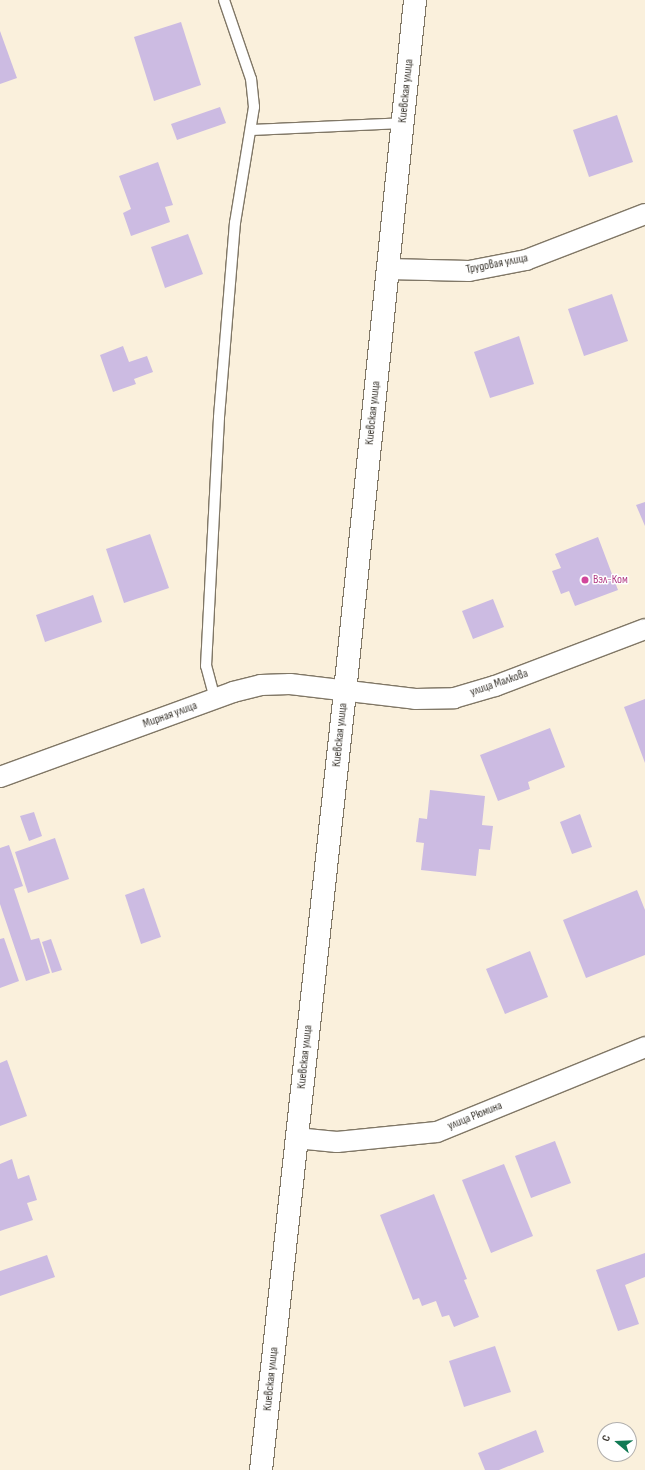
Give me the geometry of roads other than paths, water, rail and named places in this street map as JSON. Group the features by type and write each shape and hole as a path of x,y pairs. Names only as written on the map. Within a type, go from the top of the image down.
{"main road":[{"name":"Киевская улица","path":"261,1470 345,692 415,0"}],"street":[{"name":"Трудовая улица","path":"388,269 469,271 526,260 645,214"},
{"name":"улица Малкова","path":"345,692 415,699 454,698 495,686 645,629"},
{"name":"Мирная улица","path":"0,778 215,699 261,685 290,684 345,692"},
{"name":"улица Рюмина","path":"296,1138 337,1142 437,1132 645,1047"}],"lane":[{"path":"215,699 206,666 219,417 235,223 254,107 251,79 224,0"},
{"path":"251,130 403,123"}],"place":[{"name":"Вэл-Ком","path":"585,580"}]}
